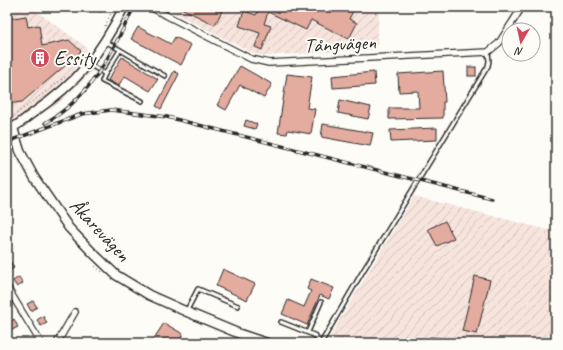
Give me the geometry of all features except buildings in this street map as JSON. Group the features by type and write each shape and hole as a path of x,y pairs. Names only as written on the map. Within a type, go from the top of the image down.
{"street":[{"path":"10,129 65,89 89,64 105,41 124,7"},
{"name":"Tångvägen","path":"150,7 251,59 261,62 488,52"},
{"path":"488,52 499,43 522,7"},
{"name":"Åkarevägen","path":"10,129 34,177 69,228 92,253 116,275 149,295 240,334 267,343"},
{"path":"7,287 41,343"},
{"path":"57,343 76,312"}],"lane":[{"path":"105,41 166,76"},
{"path":"120,50 102,81 142,101"},
{"path":"281,322 316,336 321,343 367,264 488,66 490,62 488,52"},
{"path":"89,64 106,74"},
{"path":"187,312 198,289 238,306"},
{"path":"308,332 321,302"}],"path":[{"path":"102,31 114,7"},
{"path":"7,121 68,75"},
{"path":"7,147 19,164"},
{"path":"94,265 105,274"}],"shaded area":[{"path":"7,7 31,7 86,47 95,69 60,102 28,123 7,133"},
{"path":"163,7 379,7 377,49 264,56 255,54"},
{"path":"414,196 556,232 556,343 326,343"}],"railway":[{"path":"45,123 62,112 88,87 108,57 134,7"},
{"path":"7,142 82,114 111,110 167,117 492,199"}],"place":[{"name":"Essity","path":"40,58"}]}
